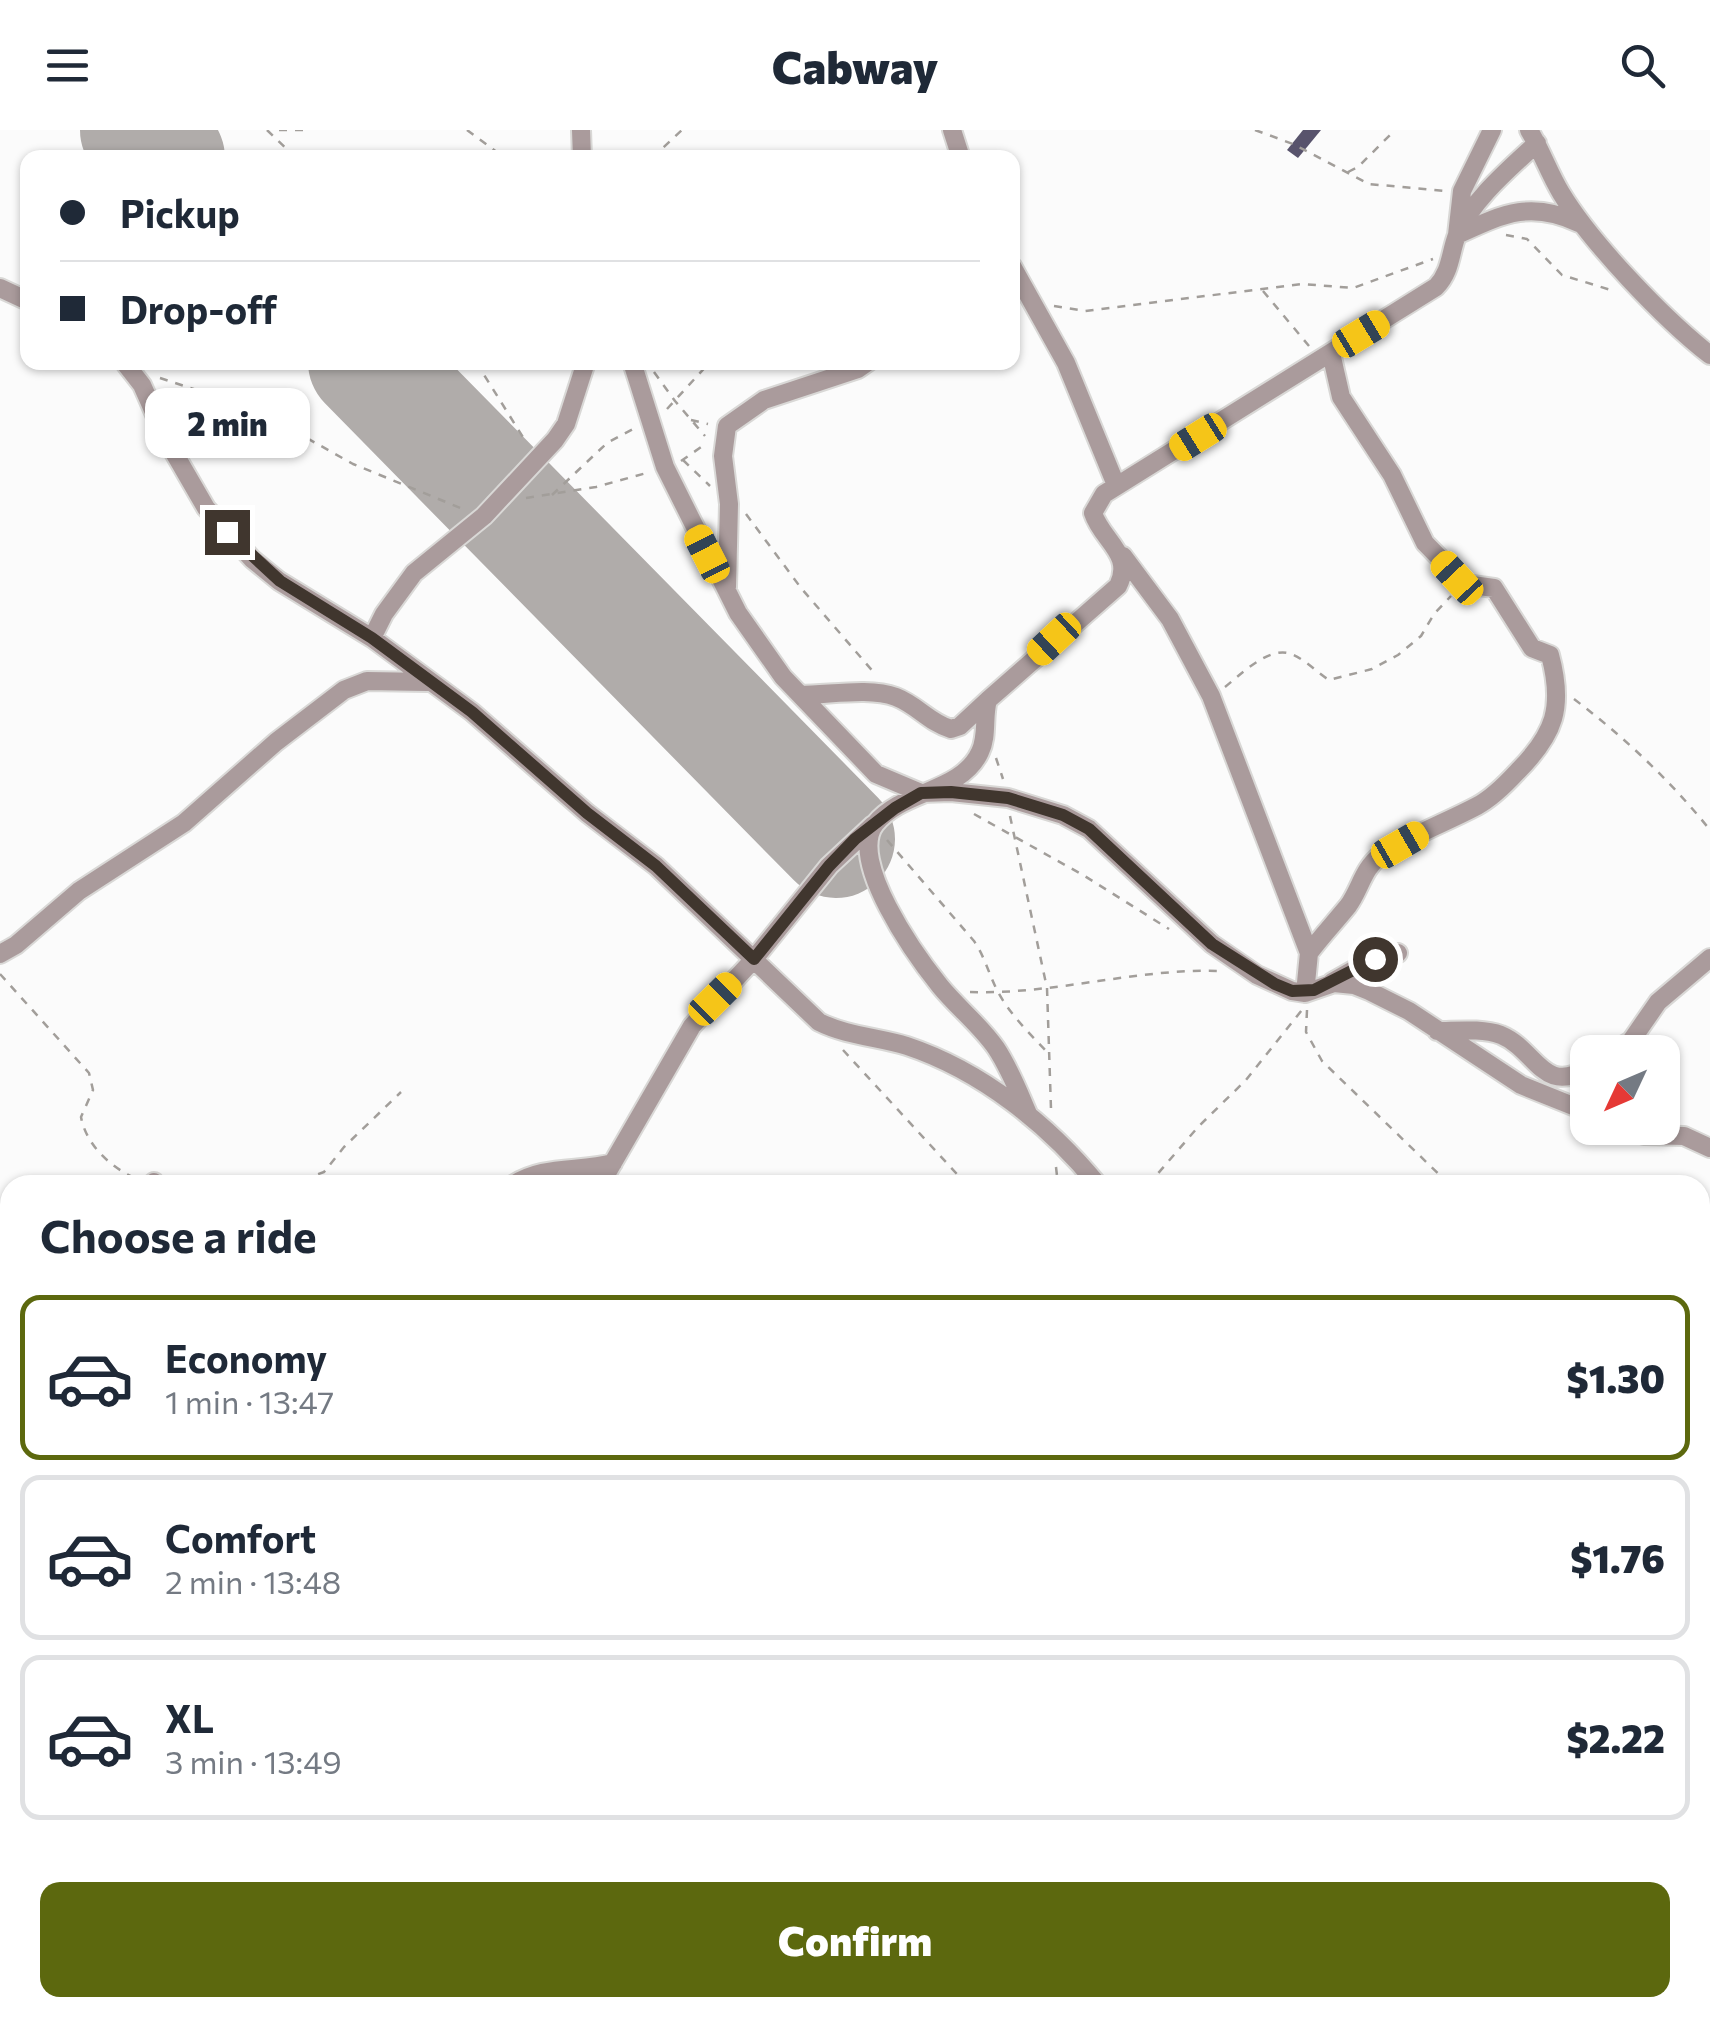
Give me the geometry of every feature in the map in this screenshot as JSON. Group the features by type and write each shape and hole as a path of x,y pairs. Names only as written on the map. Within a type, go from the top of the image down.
{"street":[{"path":"1305,992 1308,954 1211,696 1170,620 1100,530 1093,513 1097,502 1116,485 1436,287 1447,272 1457,236 1462,192 1490,132"},
{"path":"1457,236 1533,136 1560,192 1584,226 1710,356"},
{"path":"1457,236 1504,214 1528,210 1562,215 1584,226"},
{"path":"1024,292 1066,362 1116,485"},
{"path":"1308,954 1348,906 1366,872 1380,856 1480,805 1526,763 1549,735 1556,706 1550,655 1532,648 1497,592 1488,586 1465,584 1424,543 1392,475 1340,397 1326,356"},
{"path":"130,370 142,385 186,477 227,532 280,581 372,638 472,712 587,813 656,866 819,1022 836,1030 907,1046 995,1090 1029,1116 1088,1175"},
{"path":"372,638 414,573 484,516 538,460 566,424 583,370"},
{"path":"634,370 665,467 727,593 765,656 876,774 921,793 1008,798 1063,815 1089,829 1212,944 1275,984 1305,992 1398,953"},
{"path":"727,593 728,498 723,456 727,426 764,400 858,370"},
{"path":"801,695 846,696 866,692 893,696 934,722 952,729 960,726 1118,586 1124,569 1120,552"},
{"path":"0,954 16,945 79,890 184,823 276,742 344,690 366,681 428,682"},
{"path":"605,1175 681,1041 829,866 875,824 969,767 981,751 988,700"},
{"path":"875,824 867,848 874,876 912,948 941,988 994,1046 1011,1073 1029,1116"},
{"path":"1635,1035 1658,1002 1710,958"},
{"path":"1327,985 1354,985 1369,990 1409,1011 1521,1085 1570,1105"},
{"path":"1437,1031 1496,1033 1551,1076 1570,1076"},
{"path":"1680,1136 1710,1148"},
{"path":"535,1175 584,1170 612,1162"}],"path":[{"path":"267,130 288,150"},
{"path":"279,130 306,130"},
{"path":"467,130 494,150"},
{"path":"661,150 682,130"},
{"path":"1255,130 1293,144 1369,184 1462,192"},
{"path":"1345,172 1358,168 1395,130"},
{"path":"1475,227 1528,240 1562,274 1619,292"},
{"path":"1024,292 1085,310 1318,284 1354,288 1430,260 1457,236"},
{"path":"1262,290 1326,356"},
{"path":"481,370 538,460"},
{"path":"654,370 675,401 723,456"},
{"path":"675,401 703,370"},
{"path":"160,378 257,410 353,464 484,516"},
{"path":"691,420 714,426"},
{"path":"551,496 607,443 649,421"},
{"path":"504,495 537,499 665,467 683,460 710,440"},
{"path":"683,460 728,498 893,696"},
{"path":"1211,696 1278,653 1289,654 1329,680 1372,669 1414,643 1441,606 1465,584"},
{"path":"1556,686 1618,732 1710,830"},
{"path":"986,730 1008,798 1046,988 1052,1137"},
{"path":"875,824 974,941 985,957 998,993 1051,1056"},
{"path":"1012,833 1174,932"},
{"path":"941,988 998,993 1142,974 1218,971"},
{"path":"0,974 89,1073 93,1090 81,1117 94,1147 127,1175"},
{"path":"1157,1175 1246,1080 1308,1004 1306,1032 1322,1060 1440,1175"},
{"path":"840,1048 957,1175"},
{"path":"316,1175 324,1172 401,1092"}],"building":[{"path":"1303,130 1321,130 1298,158 1287,150"}],"runway":[{"path":"139,130 158,150"},
{"path":"375,370 836,839"}],"route":[{"path":"227,532 280,581 372,638 472,712 587,813 656,866 754,959 855,839 921,793 951,792 1008,798 1063,815 1089,829 1212,944 1238,964 1292,991 1314,990 1375,959"}]}
